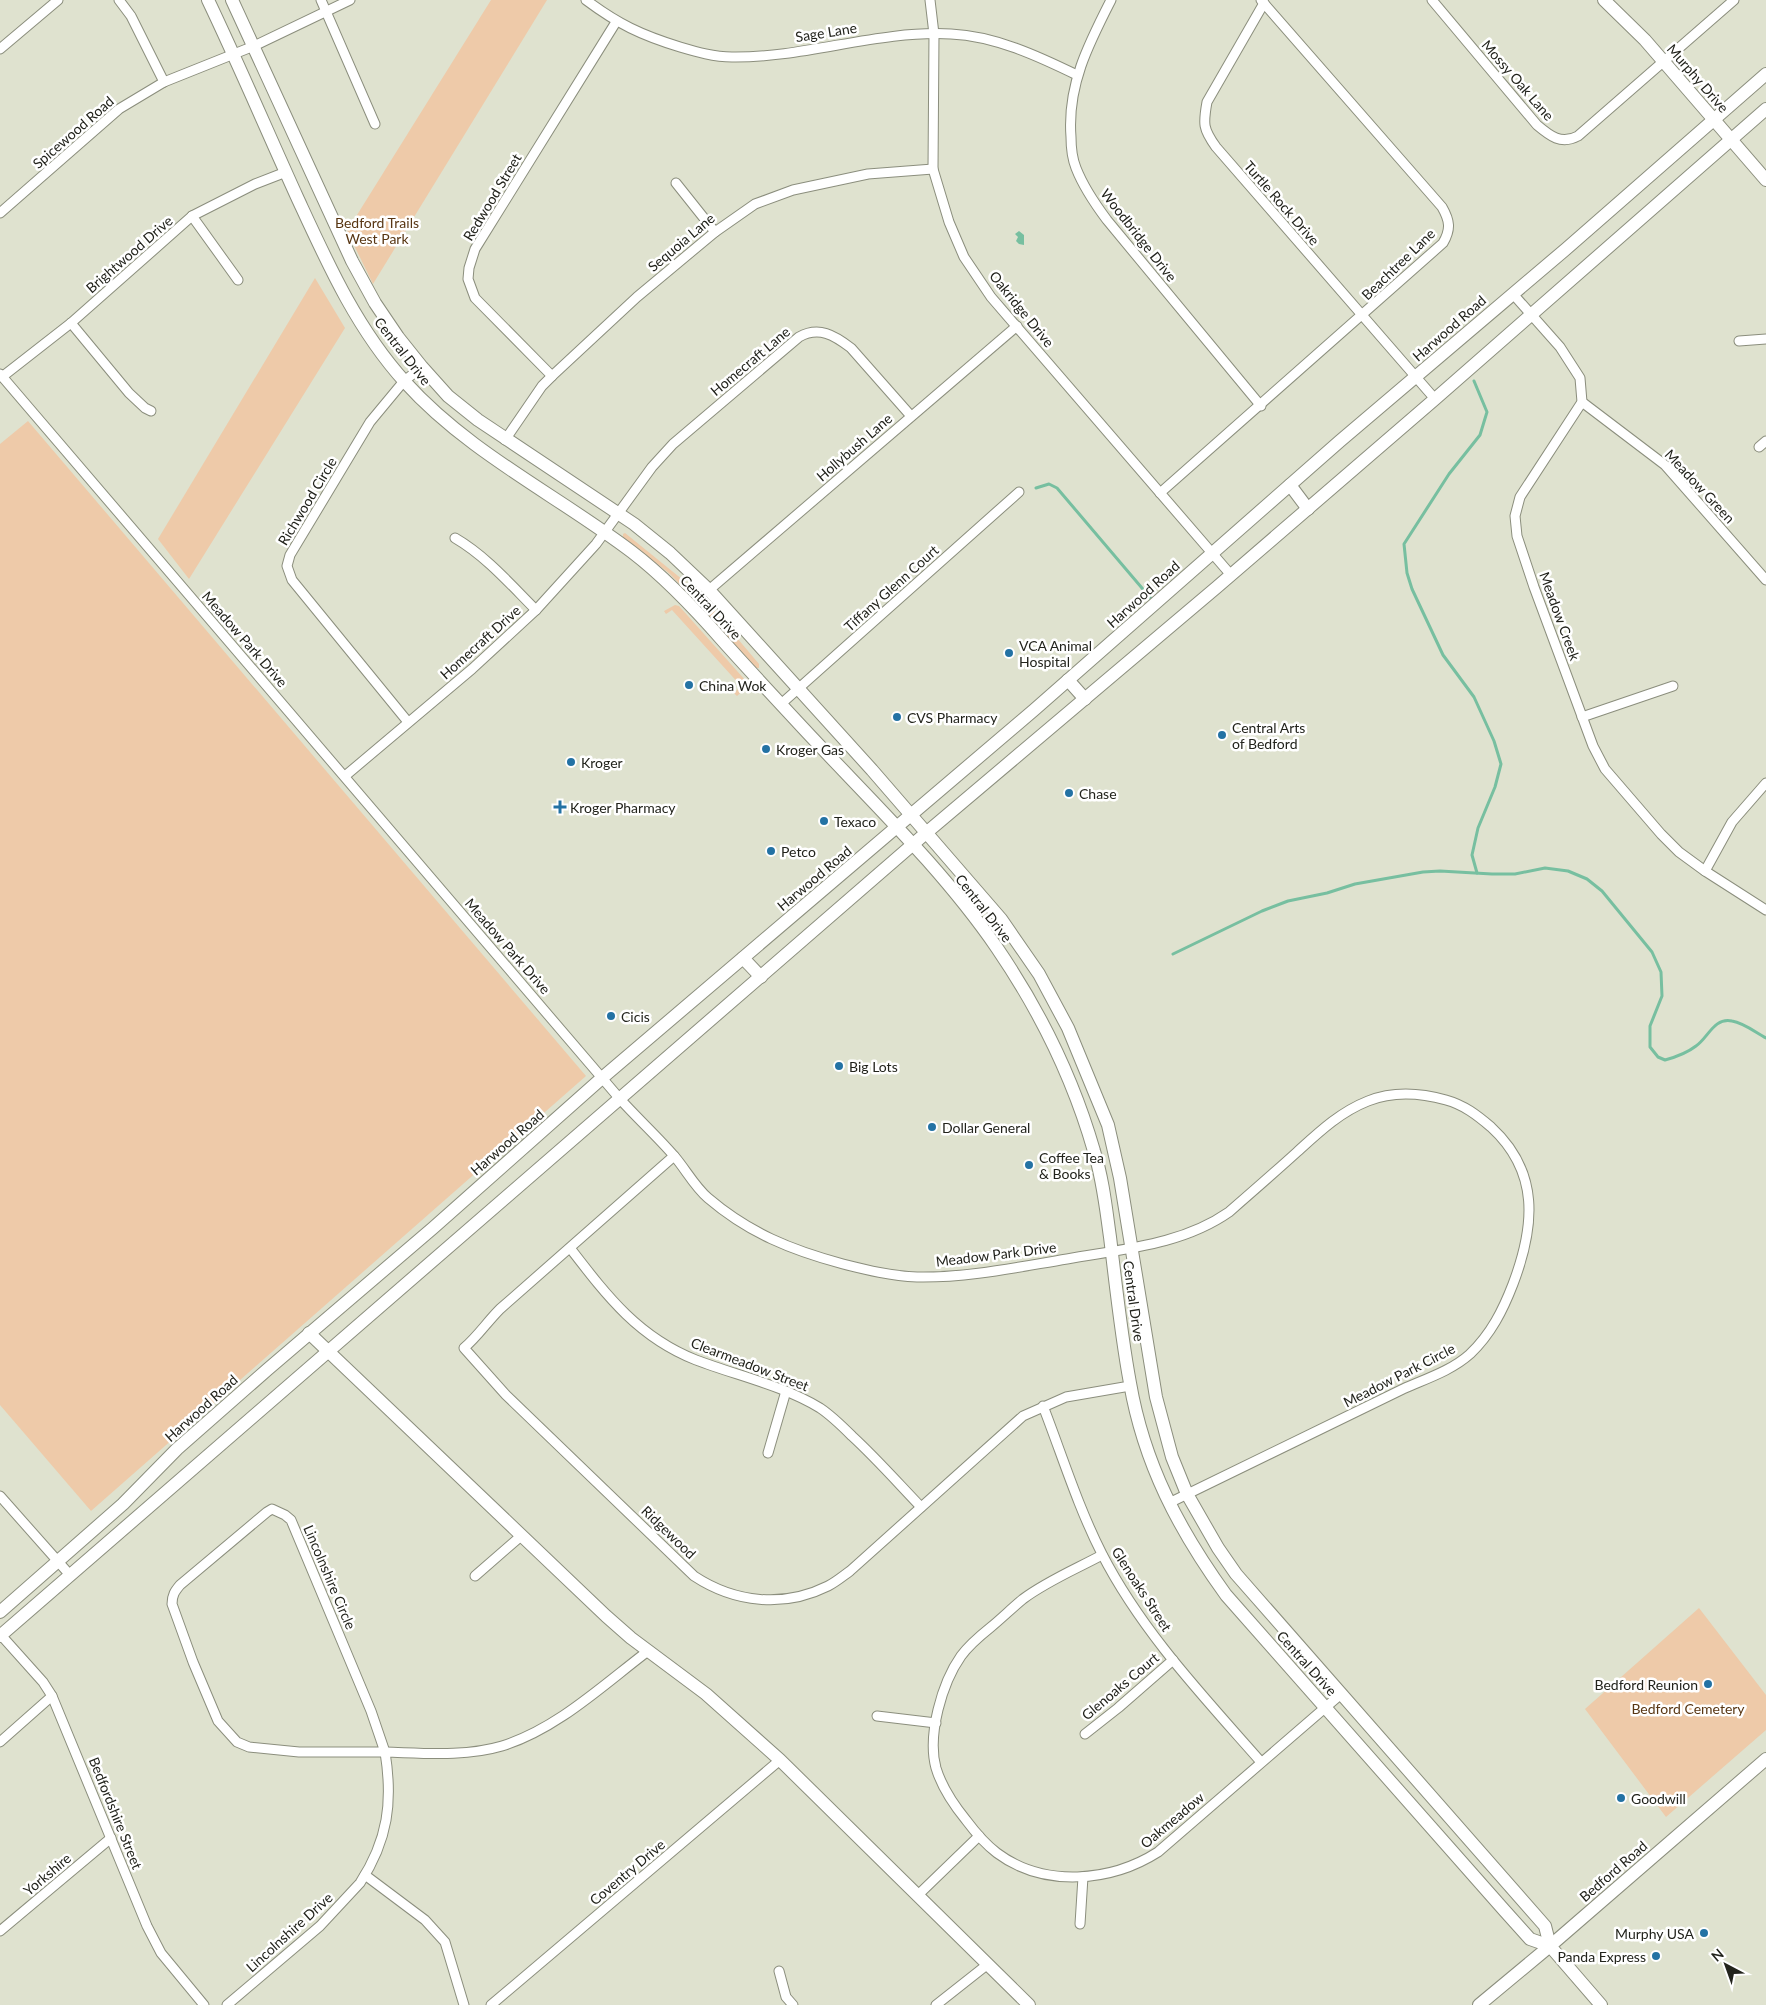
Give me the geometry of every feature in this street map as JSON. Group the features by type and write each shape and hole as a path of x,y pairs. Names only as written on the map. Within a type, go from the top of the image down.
{"main road":[{"name":"Central Drive","path":"208,0 340,290 384,356 404,381 437,415 470,441 633,553 688,601 968,909 1014,975 1054,1042 1095,1153 1106,1206 1130,1386 1142,1434 1156,1476 1189,1541 1226,1595 1530,1939 1550,1946"},
{"name":"Central Drive","path":"232,0 352,261 398,337 422,367 448,396 478,420 505,440 618,514 670,553 709,590 912,815 1001,919 1032,964 1068,1028 1105,1119 1120,1178 1156,1397 1172,1458 1187,1494 1218,1548 1236,1574 1545,1926 1550,1946 1602,2005"},
{"name":"Murphy Drive","path":"1604,0 1664,61 1766,180"},
{"name":"Harwood Road","path":"0,1612 123,1504 177,1449 433,1228 602,1078 912,815 1290,485 1766,74"},
{"path":"0,1635 926,833 1308,509 1766,109"},
{"path":"1290,485 1308,509"},
{"path":"1068,680 1086,699"},
{"path":"743,958 761,977"},
{"path":"1014,975 1032,964"},
{"path":"1086,1126 1105,1119"},
{"path":"309,1334 606,1616 648,1651 706,1694 780,1760 1029,2005"},
{"name":"Bedford Road","path":"1479,2005 1766,1759"}],"street":[{"path":"0,49 58,0"},
{"path":"119,0 131,16 164,82"},
{"path":"321,0 376,124"},
{"path":"254,46 325,10 350,0"},
{"name":"Sage Lane","path":"586,0 616,22 646,36 694,51 731,58 784,53 878,38 951,34 973,36 1000,43 1042,58 1077,75"},
{"name":"Oakridge Drive","path":"930,0 934,34 933,169 948,222 964,257 991,297 1231,575"},
{"name":"Woodbridge Drive","path":"1111,0 1077,75 1071,98 1072,156 1076,169 1092,199 1107,220 1260,406"},
{"name":"Mossy Oak Lane","path":"1432,0 1537,125 1555,138 1570,140 1578,136 1734,0"},
{"name":"Beachtree Lane","path":"1160,493 1363,316 1443,243 1450,228 1448,216 1442,207 1263,1"},
{"name":"Turtle Rock Drive","path":"1263,1 1207,102 1204,128 1216,147 1435,399"},
{"name":"Redwood Street","path":"552,376 481,306 470,288 469,268 475,249 616,22"},
{"name":"Spicewood Road","path":"0,213 119,109 164,82 254,46"},
{"name":"Sequoia Lane","path":"505,440 542,386 552,376 637,297 715,232 755,204 793,190 868,174 933,169"},
{"name":"Brightwood Drive","path":"1,375 71,323 192,216 255,184 286,172"},
{"path":"676,183 715,232"},
{"path":"192,216 238,280"},
{"path":"1513,294 1560,347 1580,378 1582,402"},
{"path":"71,323 129,393 151,411"},
{"name":"Hollybush Lane","path":"709,590 1017,326"},
{"name":"Homecraft Lane","path":"618,514 652,467 673,444 799,337 806,334 817,331 828,333 845,344 911,416"},
{"path":"1739,341 1766,339"},
{"name":"Richwood Circle","path":"408,722 292,580 287,566 290,556 370,422 404,381 422,367"},
{"name":"Meadow Park Drive","path":"1,375 620,1099 674,1156 706,1197 758,1233 805,1254 867,1270 896,1275 919,1277 965,1274 1008,1269 1132,1248"},
{"name":"Meadow Green","path":"1582,402 1666,465 1766,580"},
{"name":"Meadow Creek","path":"1582,402 1520,497 1515,516 1517,536 1534,587 1593,746 1605,769 1679,852 1705,872 1766,910"},
{"name":"Tiffany Glenn Court","path":"781,704 1019,492"},
{"name":"Homecraft Drive","path":"345,776 472,669 536,610 567,577 618,514"},
{"path":"455,538 484,558 536,610"},
{"path":"1582,717 1673,686"},
{"path":"1705,872 1732,822 1766,783"},
{"name":"Meadow Park Circle","path":"1132,1248 1181,1236 1214,1223 1335,1119 1369,1100 1387,1096 1408,1093 1429,1095 1453,1102 1479,1116 1504,1139 1512,1151 1524,1175 1528,1190 1529,1226 1517,1274 1503,1311 1496,1323 1469,1355 1438,1374 1403,1388 1169,1503"},
{"name":"Ridgewood","path":"674,1156 500,1309 485,1325 479,1336 464,1348 506,1394 694,1576 707,1584 727,1593 759,1601 798,1597 828,1586 850,1571 1023,1416 1066,1397 1130,1386"},
{"name":"Clearmeadow Street","path":"570,1248 608,1298 648,1334 696,1360 786,1391 821,1409 834,1418 873,1456 920,1507"},
{"path":"768,1453 786,1391"},
{"name":"Glenoaks Street","path":"1043,1406 1088,1525 1102,1555 1148,1627 1173,1660 1261,1762"},
{"path":"1,1499 70,1576"},
{"name":"Lincolnshire Circle","path":"272,1509 277,1510 291,1520 371,1711 385,1752 299,1752 249,1748 237,1742 218,1721 193,1662 172,1604 172,1599 180,1585 272,1509"},
{"path":"476,1576 521,1536"},
{"name":"Oakmeadow","path":"1102,1555 1044,1585 1023,1599 968,1648 950,1674 940,1699 936,1723 936,1766 942,1785 979,1836 996,1852 1016,1865 1044,1875 1083,1877 1104,1874 1143,1862 1158,1852 1341,1694"},
{"name":"Bedfordshire Street","path":"0,1635 43,1682 52,1696 147,1926 161,1953 204,2005"},
{"path":"385,1752 452,1753 502,1746 542,1727 565,1713 648,1651"},
{"name":"Glenoaks Court","path":"1085,1734 1173,1660"},
{"path":"0,1742 52,1696"},
{"path":"877,1716 936,1723"},
{"name":"Lincolnshire Drive","path":"227,2005 320,1926 360,1883 365,1875 384,1831 388,1814 390,1780 385,1752"},
{"name":"Coventry Drive","path":"491,2005 780,1760"},
{"path":"918,1895 979,1836"},
{"name":"Yorkshire","path":"0,1931 111,1838"},
{"path":"365,1875 425,1920 445,1942 464,2005"},
{"path":"1080,1924 1083,1877"},
{"path":"936,2005 988,1964"},
{"path":"779,1971 786,1997 793,2005"}],"green space":[{"name":"Bedford Trails West Park","path":"491,0 547,0 373,284 347,231"},
{"path":"315,278 345,328 189,579 158,539"},
{"path":"28,421 586,1076 91,1511 0,1405 0,444"},
{"path":"625,533 699,593 759,664 759,668 752,665 670,574 623,537"},
{"path":"675,605 679,606 746,681 747,687 737,696 734,693 741,686 672,610 666,614 664,611"},
{"name":"Bedford Cemetery","path":"1699,1608 1766,1695 1766,1730 1666,1817 1585,1709"}],"shaded area":[{"path":"1019,231 1024,235 1024,245 1016,241 1018,237 1015,234"}],"waterway":[{"path":"1474,381 1487,412 1480,435 1449,474 1404,544 1407,573 1412,589 1443,655 1474,697 1494,741 1501,764 1495,787 1478,828 1472,855 1477,873"},
{"path":"1036,488 1049,484 1057,488 1153,601"},
{"path":"1173,954 1262,911 1288,901 1327,893 1355,884 1423,872 1515,874 1545,868 1568,871 1587,879 1602,891 1652,952 1661,972 1662,996 1650,1026 1650,1047 1658,1057 1665,1060 1689,1051 1720,1022 1732,1021 1741,1024 1766,1038"}],"place":[{"name":"VCA Animal Hospital","path":"1009,653"},
{"name":"China Wok","path":"689,685"},
{"name":"CVS Pharmacy","path":"897,717"},
{"name":"Central Arts of Bedford","path":"1222,735"},
{"name":"Kroger Gas","path":"766,749"},
{"name":"Kroger","path":"571,762"},
{"name":"Chase","path":"1069,793"},
{"name":"Kroger Pharmacy","path":"560,807"},
{"name":"Texaco","path":"824,821"},
{"name":"Petco","path":"771,851"},
{"name":"Cicis","path":"611,1016"},
{"name":"Big Lots","path":"839,1066"},
{"name":"Dollar General","path":"932,1127"},
{"name":"Coffee Tea & Books","path":"1029,1165"},
{"name":"Bedford Reunion","path":"1708,1684"},
{"name":"Goodwill","path":"1621,1798"},
{"name":"Murphy USA","path":"1704,1933"},
{"name":"Panda Express","path":"1656,1956"}]}
